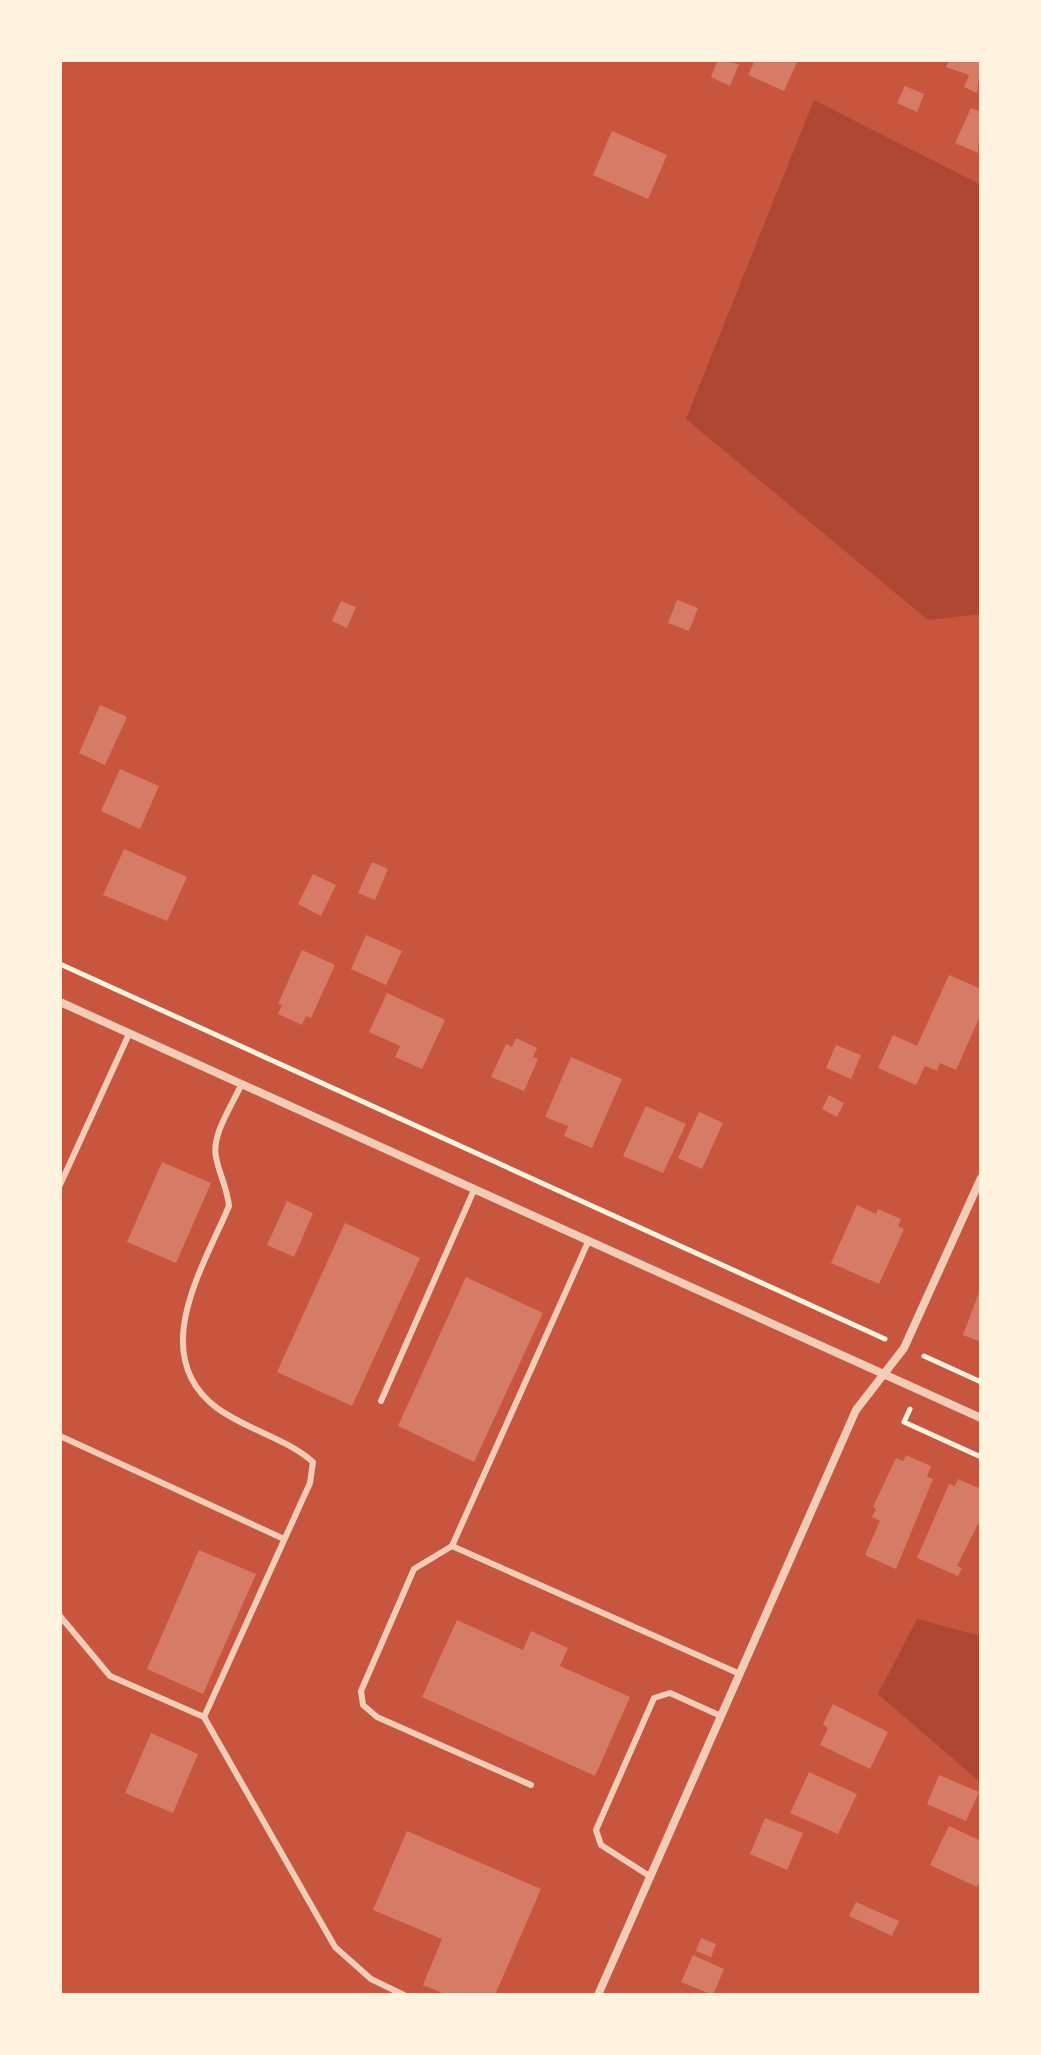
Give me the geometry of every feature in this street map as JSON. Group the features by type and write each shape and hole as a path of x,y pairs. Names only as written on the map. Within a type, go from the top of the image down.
{"street":[{"path":"60,1002 981,1418"},
{"path":"598,1995 856,1410 904,1348 981,1178"}],"lane":[{"path":"60,1185 129,1034"},
{"path":"204,1717 310,1483 313,1462 294,1445 216,1407 194,1381 181,1349 183,1317 229,1206 227,1186 215,1155 216,1141 241,1085"},
{"path":"381,1401 474,1190"},
{"path":"531,1785 377,1717 363,1705 361,1691 414,1569 452,1546 588,1242"},
{"path":"60,1436 284,1539"},
{"path":"452,1546 740,1674"},
{"path":"60,1616 110,1676 204,1717 335,1947 371,1979 404,1995"},
{"path":"651,1877 601,1845 596,1830 654,1698 670,1693 721,1716"}],"path":[{"path":"60,964 981,1382"}],"shaded area":[{"path":"814,100 981,185 981,614 928,620 686,419"},
{"path":"917,1619 981,1636 981,1783 878,1694"}],"building":[{"path":"718,60 739,64 730,86 711,77"},
{"path":"755,60 798,60 784,91 748,75"},
{"path":"949,60 981,60 977,93 964,87 969,75 946,67"},
{"path":"905,86 924,94 917,112 897,103"},
{"path":"971,108 981,112 978,153 955,143"},
{"path":"612,131 667,155 648,199 593,175"},
{"path":"677,600 698,608 689,631 668,623"},
{"path":"341,601 356,607 347,628 332,621"},
{"path":"100,705 127,717 105,765 79,753"},
{"path":"120,769 159,786 140,829 101,811"},
{"path":"124,849 187,877 167,921 103,895"},
{"path":"372,862 388,869 375,900 358,893"},
{"path":"313,874 336,885 321,916 298,904"},
{"path":"366,935 402,951 386,985 351,969"},
{"path":"302,950 335,965 311,1018 306,1016 302,1025 278,1014 282,1005 278,1004"},
{"path":"949,975 981,989 981,1014 956,1070 940,1063 937,1071 925,1066 916,1085 878,1068 893,1035 917,1046"},
{"path":"387,993 445,1020 422,1069 395,1057 400,1046 369,1032"},
{"path":"516,1038 537,1048 533,1057 538,1059 524,1091 491,1077 506,1044 512,1047"},
{"path":"836,1045 861,1055 851,1079 826,1068"},
{"path":"571,1057 622,1079 592,1148 564,1136 568,1126 545,1117"},
{"path":"829,1095 844,1103 837,1117 822,1109"},
{"path":"646,1106 686,1124 663,1173 623,1156"},
{"path":"699,1112 723,1123 702,1169 678,1158"},
{"path":"162,1162 211,1183 176,1263 127,1242"},
{"path":"287,1201 313,1213 294,1257 267,1245"},
{"path":"857,1205 876,1214 878,1209 901,1219 898,1226 904,1229 879,1284 831,1263"},
{"path":"345,1223 420,1258 352,1406 277,1372"},
{"path":"466,1277 543,1313 474,1462 398,1426"},
{"path":"981,1287 981,1342 963,1335"},
{"path":"906,1455 931,1466 927,1477 933,1479 896,1569 865,1555 880,1521 872,1517 876,1509 873,1507 896,1458 903,1461"},
{"path":"958,1479 981,1489 981,1518 957,1566 962,1568 958,1576 917,1558 949,1484 955,1486"},
{"path":"199,1550 256,1574 203,1694 147,1669"},
{"path":"457,1620 523,1650 531,1631 568,1648 560,1666 630,1697 595,1776 422,1697"},
{"path":"833,1704 888,1732 870,1769 820,1745 828,1728 823,1724"},
{"path":"151,1733 198,1754 173,1813 125,1793"},
{"path":"809,1772 857,1794 838,1834 790,1813"},
{"path":"939,1775 979,1792 966,1821 927,1804"},
{"path":"765,1818 803,1833 787,1870 750,1854"},
{"path":"949,1826 981,1841 981,1879 977,1887 930,1865"},
{"path":"407,1831 541,1889 495,1995 447,1995 423,1985 442,1939 373,1910"},
{"path":"856,1902 899,1921 892,1936 849,1916"},
{"path":"701,1938 716,1944 711,1957 696,1951"},
{"path":"693,1955 724,1969 713,1995 681,1982"}]}
